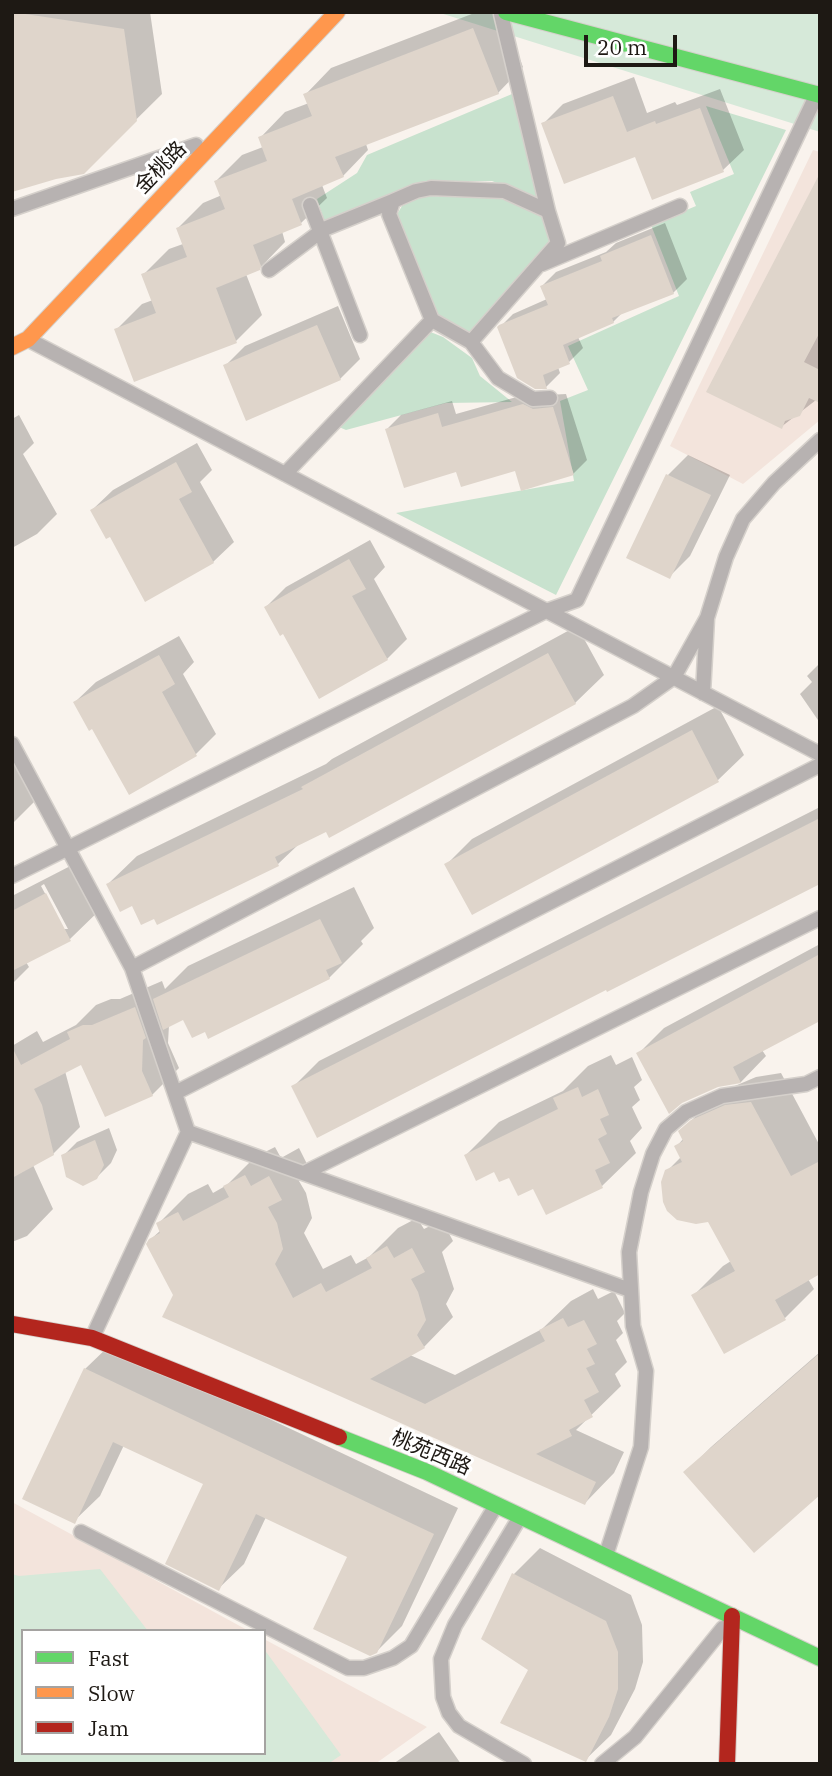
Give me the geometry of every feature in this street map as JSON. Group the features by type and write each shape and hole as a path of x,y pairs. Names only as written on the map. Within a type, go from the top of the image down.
{"street":[{"name":"金桃路","path":"12,347 28,339 337,12"},
{"path":"503,12 818,95"},
{"name":"桃苑西路","path":"12,1324 92,1338 427,1472 820,1658"},
{"path":"727,1764 732,1616"}],"lane":[{"path":"471,342 558,243 548,211 503,12"},
{"path":"12,876 546,611 577,600 818,95"},
{"path":"12,209 220,137"},
{"path":"269,270 320,232 431,187 504,191 548,211"},
{"path":"393,201 389,214 432,320 471,342 498,378 533,399 550,398"},
{"path":"310,205 360,335"},
{"path":"538,266 680,206"},
{"path":"285,474 432,320"},
{"path":"28,339 820,754"},
{"path":"132,968 633,706 674,677 707,618 726,557 743,519 774,483 820,440"},
{"path":"704,692 707,618"},
{"path":"12,744 132,968 188,1132 92,1338"},
{"path":"175,1093 820,765"},
{"path":"304,1173 820,918"},
{"path":"605,1557 641,1447 646,1371 633,1326 629,1252 641,1192 653,1154 666,1129 686,1112 722,1096 806,1084 820,1077"},
{"path":"188,1132 630,1290"},
{"path":"81,1532 348,1668 364,1668 393,1658 411,1646 496,1505"},
{"path":"521,1517 455,1625 440,1659 443,1698 459,1727 524,1764"},
{"path":"602,1764 635,1737 732,1616"}],"shaded area":[{"path":"813,150 820,152 820,420 743,484 670,446"},
{"path":"12,1502 245,1629 21,1629 21,1755 266,1755 266,1640 427,1727 375,1764 12,1764"}],"green space":[{"path":"437,12 820,12 820,132"},
{"path":"512,94 538,199 492,181 427,182 325,223 317,199 357,173 367,155"},
{"path":"706,106 786,130 556,595 396,513 574,481 560,401 588,390 568,346 679,296 651,225 696,206 690,192 734,174"},
{"path":"421,196 500,197 542,217 550,241 469,333 438,316 396,216 402,206"},
{"path":"428,331 443,337 472,358 480,376 512,402 446,403 346,430 339,427"},
{"path":"100,1569 146,1629 21,1629 21,1755 266,1755 266,1652 341,1755 328,1764 12,1764 12,1574 19,1576"}],"building":[{"path":"12,12 124,29 137,121 84,174 12,192"},
{"path":"473,28 499,94 335,157 344,177 292,199 302,225 253,245 260,270 216,288 237,343 134,382 114,329 156,313 141,274 187,257 176,228 225,209 214,181 267,161 258,137 312,116 303,94"},
{"path":"613,96 627,132 700,108 724,172 652,200 635,157 564,184 541,123"},
{"path":"820,173 820,332 804,362 820,370 820,403 809,398 800,416 785,421 782,429 706,392"},
{"path":"651,235 674,294 612,318 614,323 563,345 570,364 543,375 547,389 535,389 517,378 497,327 548,305 540,286 602,261 600,256"},
{"path":"317,325 341,380 246,421 223,365"},
{"path":"523,404 533,409 553,407 574,475 521,491 515,471 461,487 456,472 404,488 385,429 438,413 442,427"},
{"path":"176,462 192,492 179,499 214,563 145,602 110,537 106,539 90,510"},
{"path":"666,474 711,495 670,579 626,558"},
{"path":"349,559 366,589 352,596 388,660 319,699 283,634 280,636 264,607"},
{"path":"548,653 576,704 329,838 326,832 275,857 279,866 157,925 154,919 141,925 132,906 120,912 106,884 303,789 301,787"},
{"path":"159,655 175,684 162,692 197,756 129,795 92,729 89,731 73,702"},
{"path":"692,730 719,782 472,915 444,864"},
{"path":"820,818 820,884 317,1138 291,1086"},
{"path":"46,893 71,941 12,971 12,911"},
{"path":"320,919 342,963 326,970 330,979 208,1039 205,1032 192,1038 183,1020 163,1030 153,999"},
{"path":"820,954 820,1021 733,1067 741,1083 718,1087 682,1103 669,1114 636,1053"},
{"path":"135,1007 146,1038 143,1040 142,1071 153,1096 105,1117 81,1065 34,1089 42,1105 54,1155 12,1178 12,1047 21,1065 70,1039 67,1032"},
{"path":"578,1087 582,1097 598,1089 609,1115 600,1119 607,1134 598,1139 610,1163 595,1170 603,1188 546,1215 533,1189 518,1196 509,1178 499,1182 494,1172 476,1181 464,1155 558,1109 553,1098"},
{"path":"751,1102 791,1176 820,1161 820,1274 775,1300 786,1320 724,1354 691,1295 735,1271 708,1222 696,1224 677,1220 667,1211 661,1182 665,1170 682,1162 674,1146 683,1141 678,1131 691,1120 725,1105"},
{"path":"95,1140 104,1165 97,1179 83,1186 66,1177 61,1155"},
{"path":"245,1175 251,1186 269,1176 282,1200 268,1207 277,1223 283,1249 275,1264 293,1298 321,1283 326,1292 372,1268 366,1258 387,1246 394,1258 412,1248 425,1272 411,1279 418,1292 426,1320 417,1335 425,1348 370,1379 425,1404 545,1341 539,1330 563,1318 568,1327 584,1320 597,1344 587,1349 595,1364 586,1368 599,1392 584,1400 593,1417 569,1430 572,1436 536,1454 596,1482 585,1505 162,1317 173,1295 146,1244 160,1233 156,1223 178,1212 183,1221 229,1197 223,1186"},
{"path":"820,1353 820,1495 754,1553 683,1472"},
{"path":"84,1368 434,1534 377,1653 370,1656 313,1629 347,1557 256,1514 219,1591 165,1564 203,1484 113,1442 75,1524 22,1499"},
{"path":"512,1573 606,1621 618,1652 618,1689 609,1717 586,1762 500,1723 528,1670 481,1639"}],"traffic: fast":[{"path":"506,12 820,95"},
{"path":"339,1437 427,1472 820,1658"}],"traffic: slow":[{"path":"12,347 28,339 337,12"}],"traffic: jam":[{"path":"12,1324 92,1338 339,1437"},
{"path":"727,1764 732,1616"}]}
